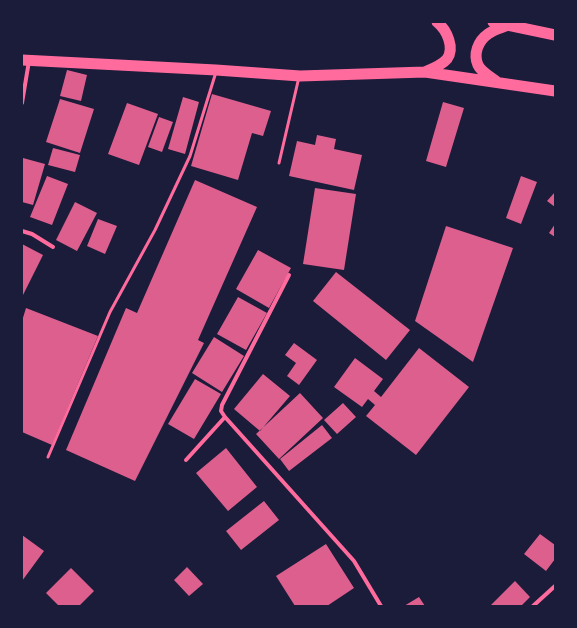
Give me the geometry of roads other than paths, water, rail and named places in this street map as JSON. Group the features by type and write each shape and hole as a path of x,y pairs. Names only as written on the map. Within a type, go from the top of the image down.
{"highway":[{"path":"425,72 447,60 450,51 447,35 437,22"},
{"path":"493,22 555,35"},
{"path":"499,84 486,74 478,65 476,55 478,43 488,34 508,25"},
{"path":"26,61 216,70 300,76 425,72 555,91"}],"street":[{"path":"22,103 26,61"},
{"path":"22,231 32,234 53,247"},
{"path":"289,275 222,405 221,411 354,561 381,606"},
{"path":"186,460 225,417"},
{"path":"534,606 555,586"}],"lane":[{"path":"48,457 110,312 155,230 190,156 216,70"},
{"path":"279,163 300,76"}]}
